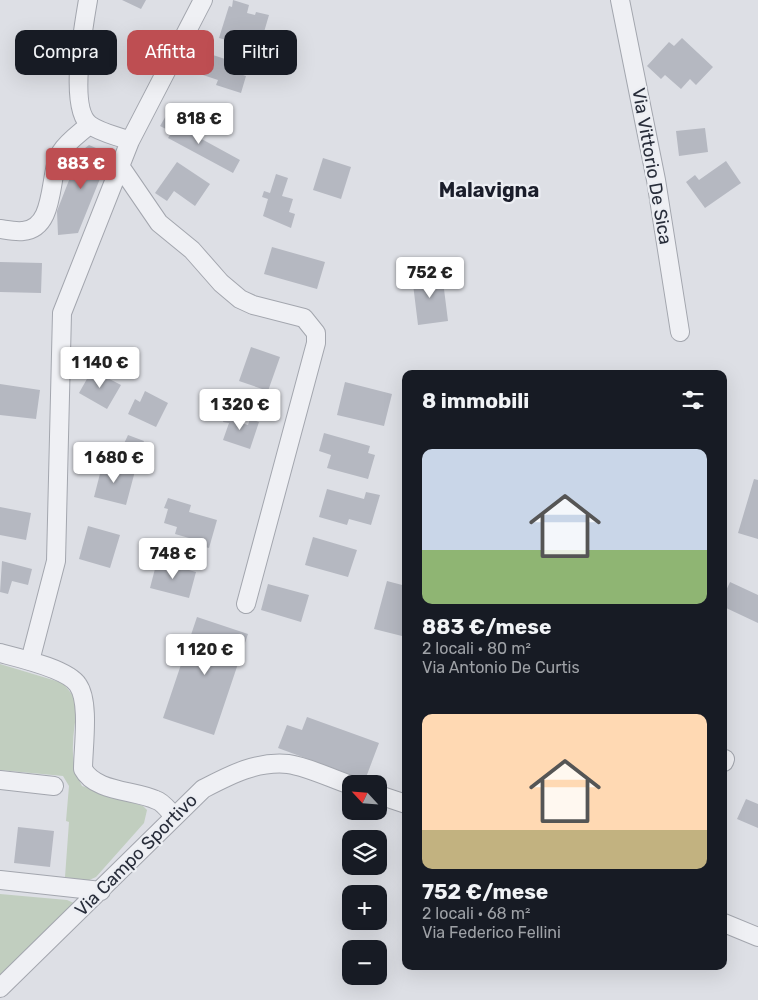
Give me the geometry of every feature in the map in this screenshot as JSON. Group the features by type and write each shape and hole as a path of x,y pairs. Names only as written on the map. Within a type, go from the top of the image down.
{"street":[{"path":"88,0 78,94 82,113 89,125 130,141"},
{"path":"30,661 56,561 62,314 130,141 203,0"},
{"name":"Via Vittorio De Sica","path":"620,0 656,180 680,332"},
{"path":"0,229 23,231 33,229 42,220 49,205 55,168 61,151 89,125"},
{"path":"120,166 160,224 192,250 227,288 240,299 253,305 304,318 316,332 316,343 246,604"},
{"path":"0,653 30,661 68,676 78,684 84,697 83,769 87,777 99,783 158,800 174,816"},
{"name":"Via Campo Sportivo","path":"0,988 203,789 235,772 253,767 289,764 342,782"},
{"path":"0,780 54,786"},
{"path":"388,798 402,803"},
{"path":"0,880 100,891"},
{"path":"727,925 758,937"}],"green space":[{"path":"0,664 63,683 78,702 73,755 74,766 82,786 143,806 147,810 144,823 96,877 87,881 65,877 69,822 66,821 69,786 63,776 0,770"},
{"path":"0,894 67,900 76,904 0,978"}],"building":[{"path":"122,0 146,0 141,9"},
{"path":"233,0 249,5 247,13 255,15 256,12 269,15 265,30 224,30 224,39 219,38 229,6 232,7"},
{"path":"682,38 713,67 696,85 690,79 681,89 665,75 661,79 647,66 669,42 674,46"},
{"path":"214,55 224,59 224,75 246,76 241,93 216,85 218,80 203,75 214,75"},
{"path":"167,114 178,120 176,125 240,160 233,173 168,138 172,132 160,126"},
{"path":"705,128 708,152 679,156 676,131"},
{"path":"89,145 110,154 78,233 58,235 57,211 80,152"},
{"path":"323,158 351,167 341,199 313,190"},
{"path":"726,161 741,183 705,208 686,182 695,175 699,180"},
{"path":"177,162 210,184 195,206 174,191 167,201 155,193"},
{"path":"276,174 288,178 282,196 293,199 289,212 295,214 291,228 263,216 268,199 262,197 264,191 270,193"},
{"path":"272,247 325,262 317,289 264,274"},
{"path":"0,262 42,263 41,293 0,292"},
{"path":"442,273 448,321 418,325 412,276"},
{"path":"251,347 280,357 268,391 239,381"},
{"path":"92,370 121,385 107,409 79,393"},
{"path":"345,382 392,394 384,426 337,415"},
{"path":"0,384 40,390 36,419 0,415"},
{"path":"145,391 168,403 156,427 128,414 135,399 140,402"},
{"path":"227,410 240,415 238,422 248,425 250,419 259,422 250,449 223,440 229,423 223,422"},
{"path":"324,433 370,446 368,453 375,455 368,479 327,468 331,455 319,451"},
{"path":"128,435 144,441 137,457 121,450"},
{"path":"103,462 135,471 126,505 94,497"},
{"path":"754,479 758,480 758,539 738,533"},
{"path":"327,489 364,499 366,492 380,495 371,525 349,519 347,525 319,517"},
{"path":"168,498 191,505 189,512 217,520 209,548 195,544 196,540 175,534 177,527 164,523 168,509 164,508"},
{"path":"0,507 31,513 26,540 0,535"},
{"path":"88,526 120,535 110,568 79,559"},
{"path":"313,537 357,550 348,577 305,565"},
{"path":"2,561 32,569 28,585 12,581 8,594 0,592"},
{"path":"157,561 196,572 189,598 150,588"},
{"path":"387,581 402,585 402,636 374,629"},
{"path":"730,582 758,595 758,623 727,608 727,588"},
{"path":"268,584 309,595 301,622 261,610"},
{"path":"197,617 248,634 214,735 163,718"},
{"path":"307,717 379,743 367,775 351,775 278,748 287,725 302,730"},
{"path":"746,799 758,804 758,828 737,819"},
{"path":"18,827 54,831 50,867 14,863"}],"district":[{"name":"Malavigna","path":"489,190"}]}
